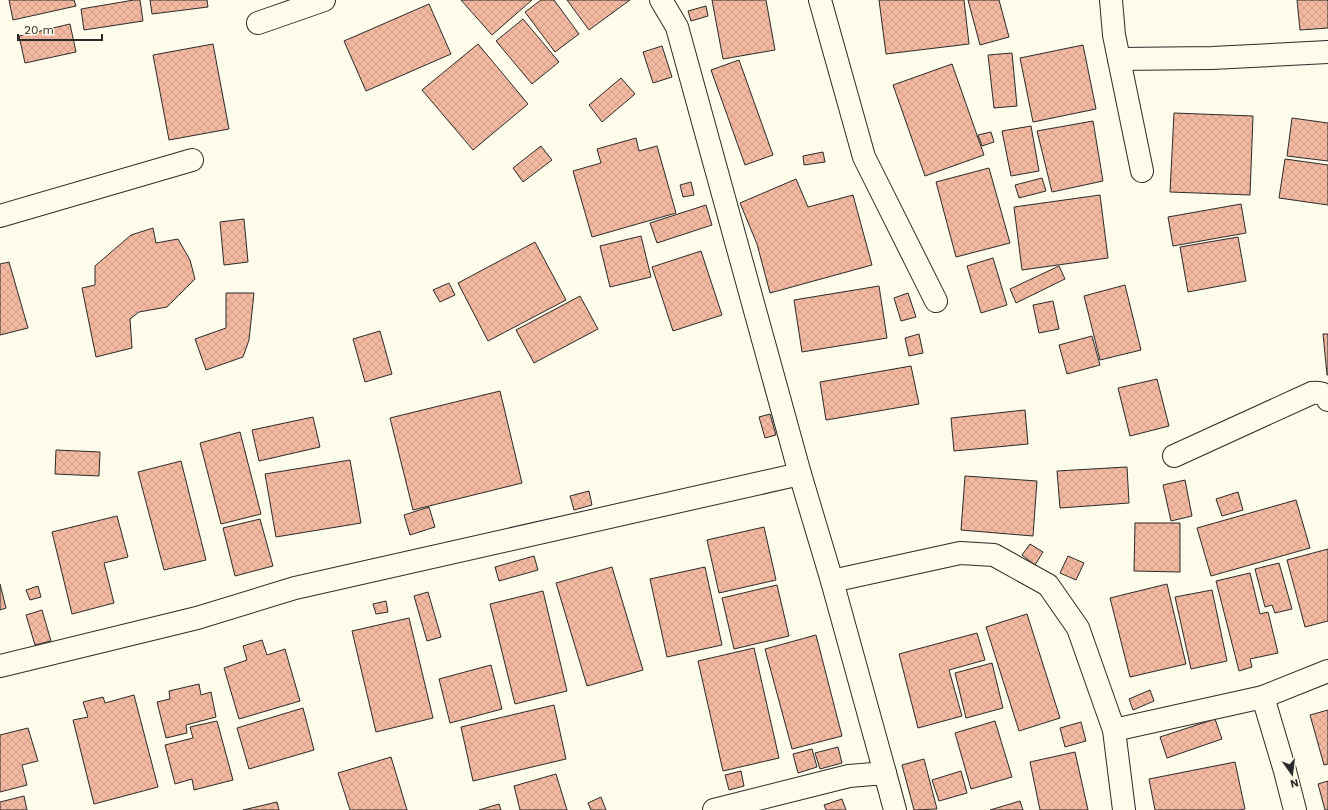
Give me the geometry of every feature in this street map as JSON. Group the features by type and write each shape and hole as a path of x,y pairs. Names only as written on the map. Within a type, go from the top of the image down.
{"street":[{"path":"258,23 324,0"},
{"path":"661,0 677,27 800,474 832,581 895,810"},
{"path":"820,0 864,157 936,301"},
{"path":"1111,0 1114,35 1142,171"},
{"path":"1119,59 1212,58 1328,52"},
{"path":"0,216 192,160"},
{"path":"1174,456 1312,394 1319,392 1324,394 1328,400"},
{"path":"0,666 197,618 295,588 800,474"},
{"path":"832,581 960,553 994,555 1048,585 1078,628 1114,730 1124,810"},
{"path":"1114,730 1263,697 1328,671"},
{"path":"1263,697 1295,810"},
{"path":"714,810 849,776 885,773"}],"building":[{"path":"9,0 74,0 76,6 13,20"},
{"path":"140,0 143,21 84,30 81,9"},
{"path":"150,0 207,0 208,7 152,14"},
{"path":"461,0 532,0 492,35"},
{"path":"541,0 554,0 579,34 555,52 525,12"},
{"path":"567,0 630,0 589,30"},
{"path":"712,0 766,0 775,50 723,59"},
{"path":"879,0 964,0 969,44 886,54"},
{"path":"968,0 999,0 1009,37 980,45"},
{"path":"1297,0 1328,0 1328,28 1300,30"},
{"path":"429,4 451,54 366,91 344,41"},
{"path":"706,6 708,16 691,21 688,11"},
{"path":"523,19 559,62 532,84 496,41"},
{"path":"70,24 76,52 25,63 19,36"},
{"path":"213,44 229,129 169,140 153,55"},
{"path":"478,44 528,104 473,150 422,90"},
{"path":"1083,45 1096,109 1033,122 1020,58"},
{"path":"662,46 672,77 653,83 643,52"},
{"path":"1012,53 1017,106 994,108 988,55"},
{"path":"739,60 773,155 745,165 711,70"},
{"path":"952,64 984,155 925,176 893,85"},
{"path":"621,78 635,94 602,122 589,105"},
{"path":"1174,113 1253,116 1250,195 1170,192"},
{"path":"1292,118 1328,123 1328,161 1287,156"},
{"path":"1093,121 1103,181 1052,192 1037,131"},
{"path":"1031,126 1039,171 1011,176 1002,131"},
{"path":"991,132 994,142 982,146 978,135"},
{"path":"636,138 639,151 657,146 676,213 592,237 573,171 601,163 597,149"},
{"path":"541,146 552,160 523,182 513,168"},
{"path":"823,152 825,162 804,165 803,156"},
{"path":"1285,159 1328,165 1328,205 1279,198"},
{"path":"989,168 1010,243 956,257 936,182"},
{"path":"1042,178 1046,191 1019,198 1015,185"},
{"path":"796,179 808,207 853,195 872,265 770,293 757,244 740,203"},
{"path":"691,182 694,195 683,197 680,185"},
{"path":"1100,195 1108,258 1022,270 1014,207"},
{"path":"1241,204 1246,233 1173,246 1168,217"},
{"path":"706,205 712,225 657,243 650,223"},
{"path":"244,219 248,262 224,265 220,222"},
{"path":"153,228 156,243 178,239 190,260 195,279 167,307 139,312 130,319 132,348 96,357 82,288 95,285 95,266 131,235"},
{"path":"641,236 651,277 610,287 600,246"},
{"path":"1238,237 1246,281 1188,292 1180,247"},
{"path":"535,242 566,300 488,341 458,283"},
{"path":"701,251 722,315 673,331 652,267"},
{"path":"993,258 1007,305 981,313 967,266"},
{"path":"9,262 28,328 0,335 0,264"},
{"path":"1059,266 1065,279 1016,303 1010,289"},
{"path":"449,283 455,295 440,302 433,290"},
{"path":"1125,285 1141,350 1100,360 1084,296"},
{"path":"879,286 887,338 802,352 794,300"},
{"path":"226,293 254,293 249,340 243,357 206,370 195,339 226,328"},
{"path":"908,293 916,317 901,321 894,298"},
{"path":"580,296 598,329 534,363 516,330"},
{"path":"1053,301 1059,329 1039,333 1033,305"},
{"path":"380,331 392,374 365,382 353,339"},
{"path":"919,334 923,353 909,356 905,338"},
{"path":"1323,334 1328,334 1328,375 1327,375"},
{"path":"1092,336 1100,365 1067,374 1059,345"},
{"path":"911,366 919,404 826,420 820,382"},
{"path":"1157,379 1169,426 1130,436 1118,388"},
{"path":"500,391 522,483 413,510 390,418"},
{"path":"1025,410 1028,444 954,451 951,418"},
{"path":"770,414 776,435 765,438 759,417"},
{"path":"313,417 320,447 259,461 252,430"},
{"path":"240,432 261,514 221,524 200,443"},
{"path":"56,450 100,452 99,476 55,474"},
{"path":"350,460 361,523 276,537 265,474"},
{"path":"181,461 206,560 164,570 138,472"},
{"path":"1127,467 1129,503 1060,508 1057,471"},
{"path":"965,476 1037,481 1033,536 961,530"},
{"path":"1185,480 1192,516 1171,521 1163,485"},
{"path":"589,491 592,505 574,510 570,496"},
{"path":"1238,492 1243,510 1222,516 1216,499"},
{"path":"1296,500 1310,548 1211,576 1197,528"},
{"path":"429,507 435,527 410,535 404,515"},
{"path":"117,516 128,557 104,563 114,603 72,614 52,532"},
{"path":"260,519 273,566 235,576 223,528"},
{"path":"1135,523 1180,523 1180,572 1134,571"},
{"path":"764,527 776,580 719,593 707,540"},
{"path":"1030,544 1043,552 1035,565 1022,555"},
{"path":"1328,549 1328,621 1305,627 1287,560"},
{"path":"534,556 538,570 499,581 495,567"},
{"path":"1068,556 1084,563 1076,580 1060,573"},
{"path":"1279,563 1292,609 1275,613 1272,605 1265,607 1255,569"},
{"path":"612,567 643,670 587,686 556,583"},
{"path":"705,567 722,645 667,657 650,579"},
{"path":"1250,573 1260,614 1268,612 1278,653 1250,659 1252,667 1239,671 1216,581"},
{"path":"0,584 6,608 0,610"},
{"path":"1167,584 1186,664 1130,677 1110,598"},
{"path":"777,585 789,636 734,649 722,598"},
{"path":"38,586 41,597 30,600 26,590"},
{"path":"1212,590 1227,661 1191,669 1175,597"},
{"path":"543,591 567,691 515,704 490,604"},
{"path":"428,592 441,637 427,641 414,596"},
{"path":"386,601 388,612 376,614 373,604"},
{"path":"42,610 51,641 35,645 26,615"},
{"path":"1027,614 1060,718 1019,731 986,627"},
{"path":"409,618 433,718 376,732 352,631"},
{"path":"977,633 985,660 949,670 962,716 918,728 899,654"},
{"path":"816,635 842,736 792,749 765,649"},
{"path":"262,640 267,655 285,649 300,701 239,719 224,668 247,660 243,646"},
{"path":"754,648 779,758 723,771 698,661"},
{"path":"992,663 1003,708 966,718 955,673"},
{"path":"491,665 502,709 450,723 439,679"},
{"path":"199,684 201,695 211,692 216,717 186,725 187,733 166,738 157,702 170,699 169,691"},
{"path":"1150,690 1154,701 1133,710 1129,699"},
{"path":"134,695 158,787 94,804 73,720 88,717 83,702 103,697 105,703"},
{"path":"554,705 566,759 473,781 461,727"},
{"path":"303,708 314,750 249,769 237,728"},
{"path":"1328,710 1328,764 1324,765 1310,715"},
{"path":"1215,719 1222,739 1167,758 1160,737"},
{"path":"217,721 233,780 194,790 192,779 175,784 165,745 193,738 190,727"},
{"path":"995,721 1012,777 971,789 955,733"},
{"path":"1081,722 1086,741 1065,747 1060,728"},
{"path":"28,728 38,761 22,765 27,785 0,792 0,735"},
{"path":"838,747 842,763 820,769 815,753"},
{"path":"812,749 817,767 798,773 793,754"},
{"path":"1075,752 1088,810 1040,810 1030,762"},
{"path":"391,757 407,810 350,810 338,773"},
{"path":"924,759 937,809 914,810 902,765"},
{"path":"1235,762 1245,809 1155,810 1149,779"},
{"path":"741,771 744,786 729,790 725,775"},
{"path":"961,771 967,793 939,801 932,780"},
{"path":"556,774 567,810 520,810 514,786"},
{"path":"1328,781 1328,810 1325,810 1318,784"},
{"path":"24,796 27,810 0,810 0,802"},
{"path":"601,797 606,810 591,810 588,803"},
{"path":"842,799 846,810 826,810 824,805"},
{"path":"1020,801 1023,810 990,810"},
{"path":"277,802 279,810 243,810"},
{"path":"499,804 501,810 479,810"}]}
